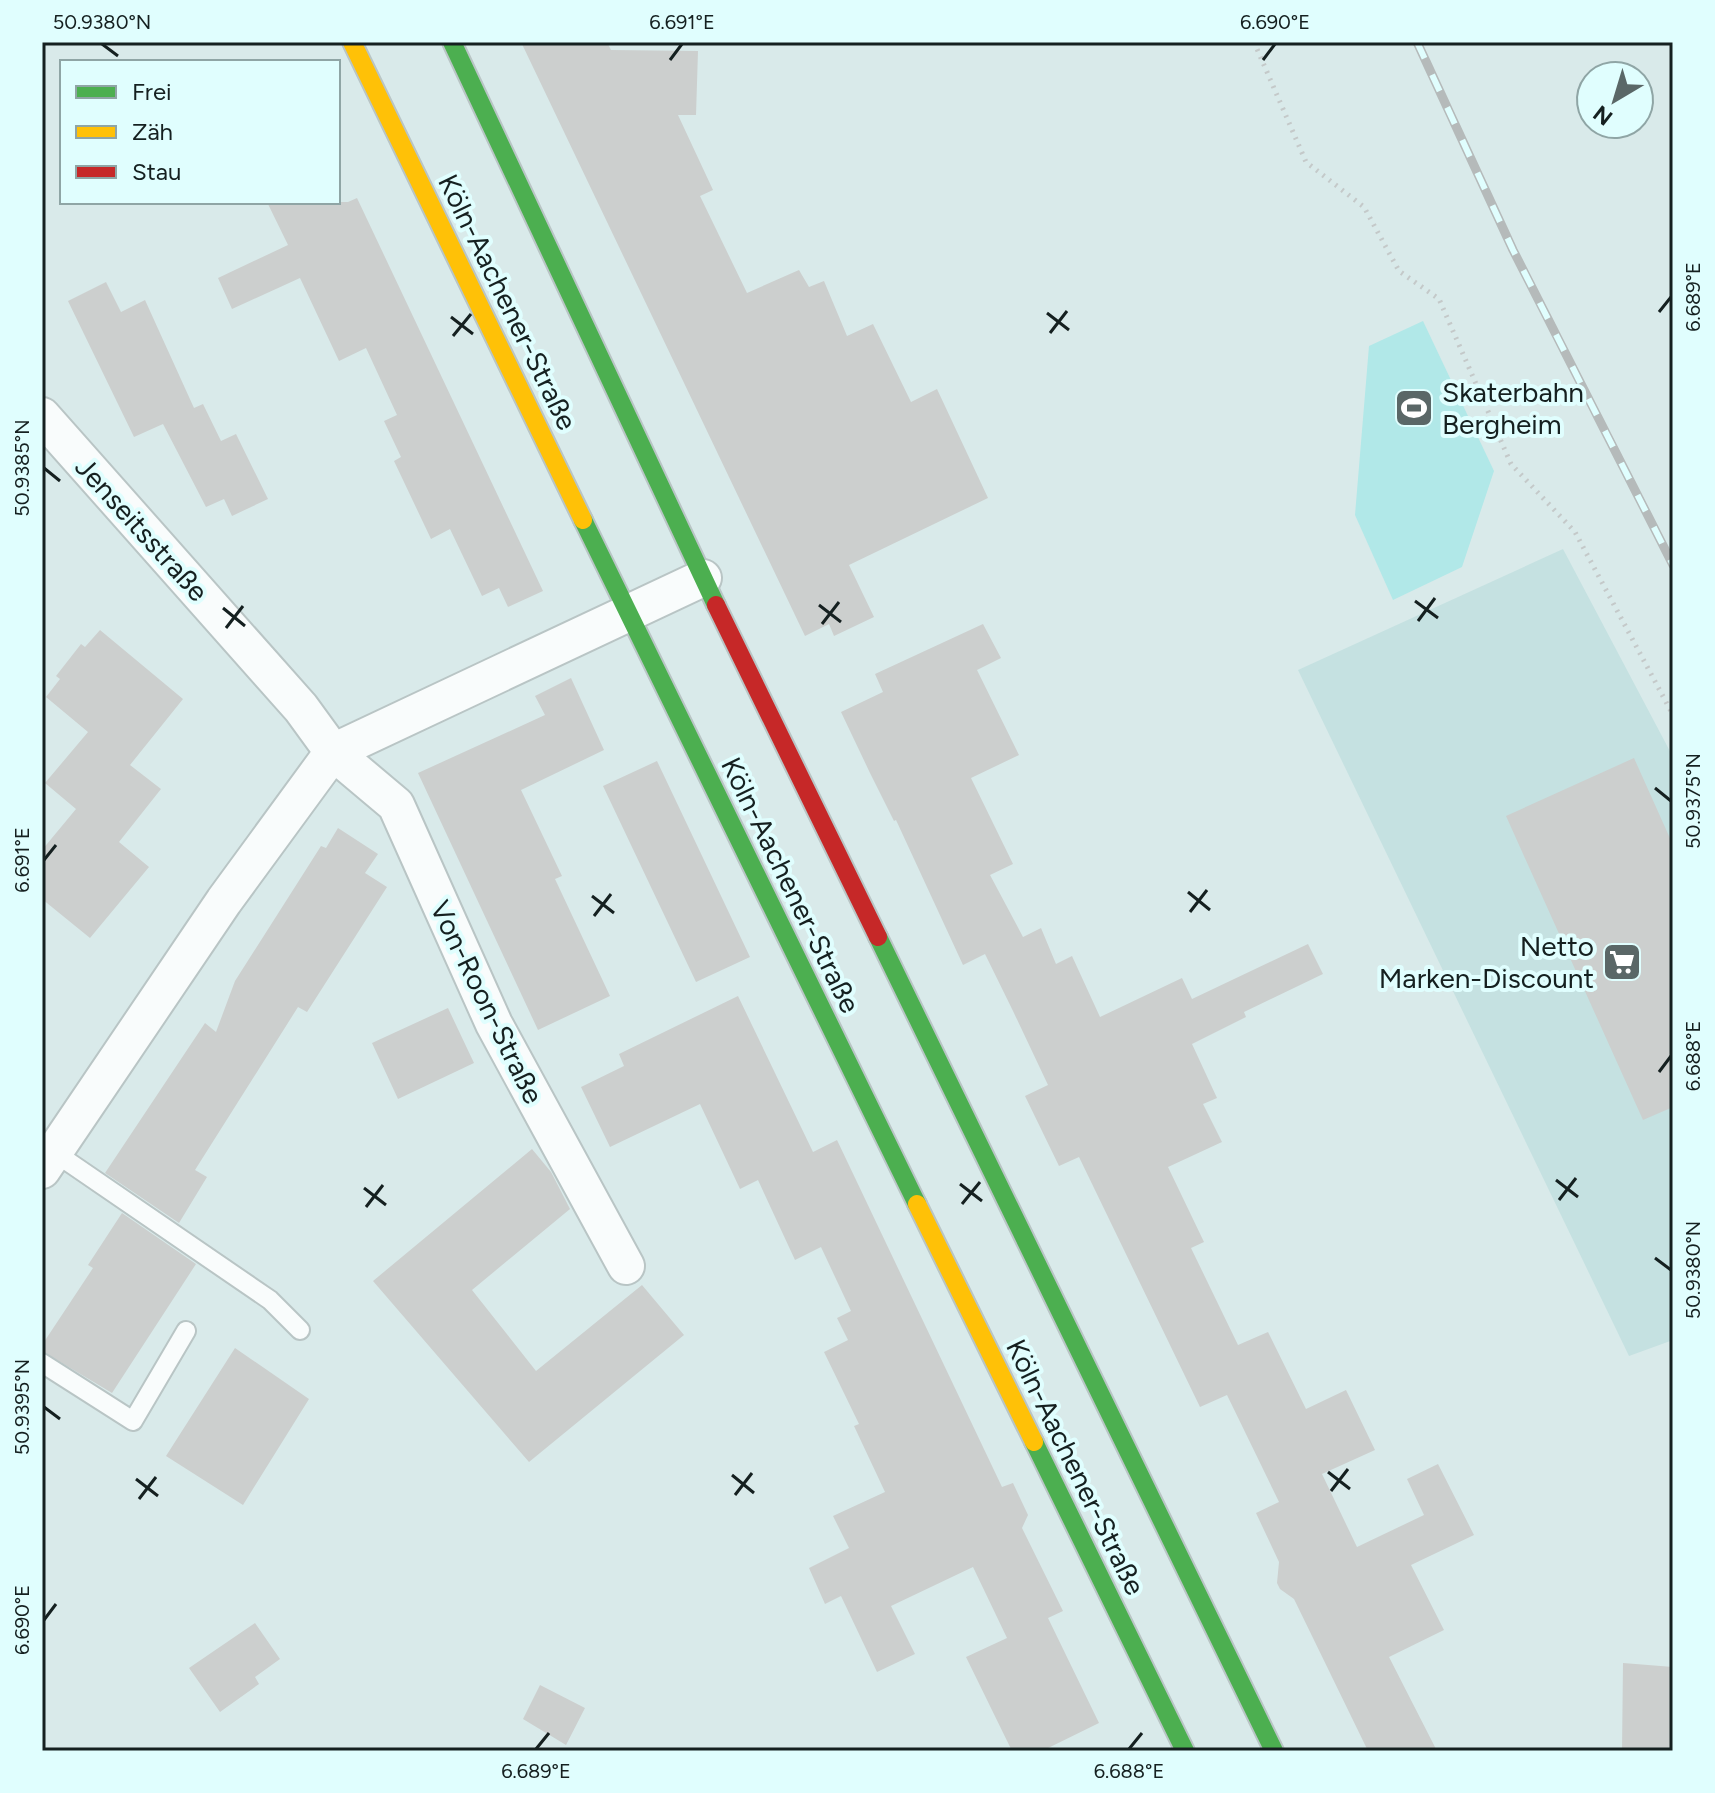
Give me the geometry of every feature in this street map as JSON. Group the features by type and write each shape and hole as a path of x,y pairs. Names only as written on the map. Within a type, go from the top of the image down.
{"street":[{"name":"Köln-Aachener-Straße","path":"352,42 628,614 1185,1751"},
{"name":"Köln-Aachener-Straße","path":"452,42 703,578 1274,1751"},
{"name":"Jenseitsstraße","path":"46,428 301,708 333,752"},
{"path":"48,1161 224,901 333,752 703,578"},
{"name":"Von-Roon-Straße","path":"333,752 396,805 494,1024 626,1266"}],"lane":[{"path":"48,1161 270,1300 300,1330"},
{"path":"42,1363 133,1421 186,1331"}],"path":[{"path":"1254,42 1306,162 1364,207 1399,271 1439,299 1511,464 1575,532 1673,715"}],"shaded area":[{"name":"Skaterbahn Bergheim","path":"1423,321 1494,471 1462,567 1393,600 1355,515 1369,346"},
{"path":"1563,549 1673,757 1673,1340 1629,1356 1298,670"}],"building":[{"path":"521,42 607,42 611,50 698,51 696,115 678,115 713,190 700,196 747,293 799,270 809,287 824,281 847,336 873,324 911,402 937,389 988,498 849,565 874,617 834,636 829,624 805,636"},
{"path":"357,198 543,591 508,607 499,588 482,596 450,529 431,539 394,461 401,457 384,421 397,415 366,348 339,361 300,278 232,309 218,278 288,245 268,204 348,202"},
{"path":"106,282 121,312 145,300 194,408 203,404 221,441 236,434 268,499 232,516 224,499 206,507 163,424 134,437 68,301"},
{"path":"983,624 1001,658 977,670 1019,755 971,778 1013,864 990,875 1023,937 1041,928 1056,964 1072,956 1100,1017 1182,978 1192,999 1308,944 1323,974 1244,1012 1246,1017 1192,1044 1217,1098 1203,1104 1222,1142 1168,1167 1204,1242 1191,1248 1238,1345 1268,1332 1306,1409 1346,1390 1375,1450 1322,1474 1357,1547 1424,1515 1407,1479 1438,1464 1474,1535 1411,1565 1444,1630 1389,1657 1437,1751 1368,1751 1294,1599 1277,1583 1279,1562 1256,1513 1279,1502 1227,1395 1200,1407 1079,1157 1059,1166 1025,1096 1048,1085 1013,1011 985,954 963,965 896,820 841,712 883,692 875,674"},
{"path":"100,630 183,699 130,765 161,789 119,842 149,867 90,938 42,899 42,850 76,809 45,783 88,732 46,697 60,679 56,676 81,644 85,647"},
{"path":"571,678 604,750 521,790 562,876 555,879 610,996 538,1030 418,773 545,715 535,696"},
{"name":"Netto Marken-Discount","path":"1634,758 1673,845 1673,1107 1643,1120 1506,816"},
{"path":"657,761 750,957 696,982 603,786"},
{"path":"338,828 378,854 365,873 387,887 307,1012 298,1007 195,1170 207,1177 179,1223 105,1173 205,1023 216,1032 235,981 321,846 326,848"},
{"path":"738,996 813,1152 837,1140 1002,1487 1013,1483 1028,1515 1022,1528 1063,1611 1048,1618 1099,1723 1042,1751 1012,1751 966,1657 1007,1638 973,1567 891,1606 915,1654 877,1672 841,1596 825,1604 809,1568 849,1548 833,1516 885,1492 854,1426 859,1424 824,1352 848,1340 837,1318 851,1311 821,1247 795,1260 758,1180 740,1189 700,1104 610,1147 581,1087 624,1066 619,1054"},
{"path":"448,1008 474,1063 398,1099 372,1043"},
{"path":"532,1149 551,1172 570,1209 472,1290 536,1371 642,1285 684,1335 529,1462 373,1281"},
{"path":"122,1213 196,1264 112,1393 42,1351 42,1345 93,1268 88,1265"},
{"path":"235,1348 309,1399 243,1505 166,1456"},
{"path":"255,1623 280,1659 255,1677 259,1684 220,1712 189,1668"},
{"path":"1623,1663 1673,1667 1673,1751 1622,1751"},
{"path":"540,1685 585,1708 566,1745 523,1719"}],"railway":[{"path":"1417,42 1513,250 1673,565"}],"traffic: fast":[{"path":"452,42 716,605"},
{"path":"583,520 917,1204"},
{"path":"878,937 1274,1751"},
{"path":"1034,1442 1185,1751"}],"traffic: slow":[{"path":"352,42 583,520"},
{"path":"917,1204 1034,1442"}],"traffic: jam":[{"path":"716,605 878,937"}],"place":[{"name":"Skaterbahn Bergheim","path":"1414,408"},
{"name":"Netto Marken-Discount","path":"1622,962"}]}
